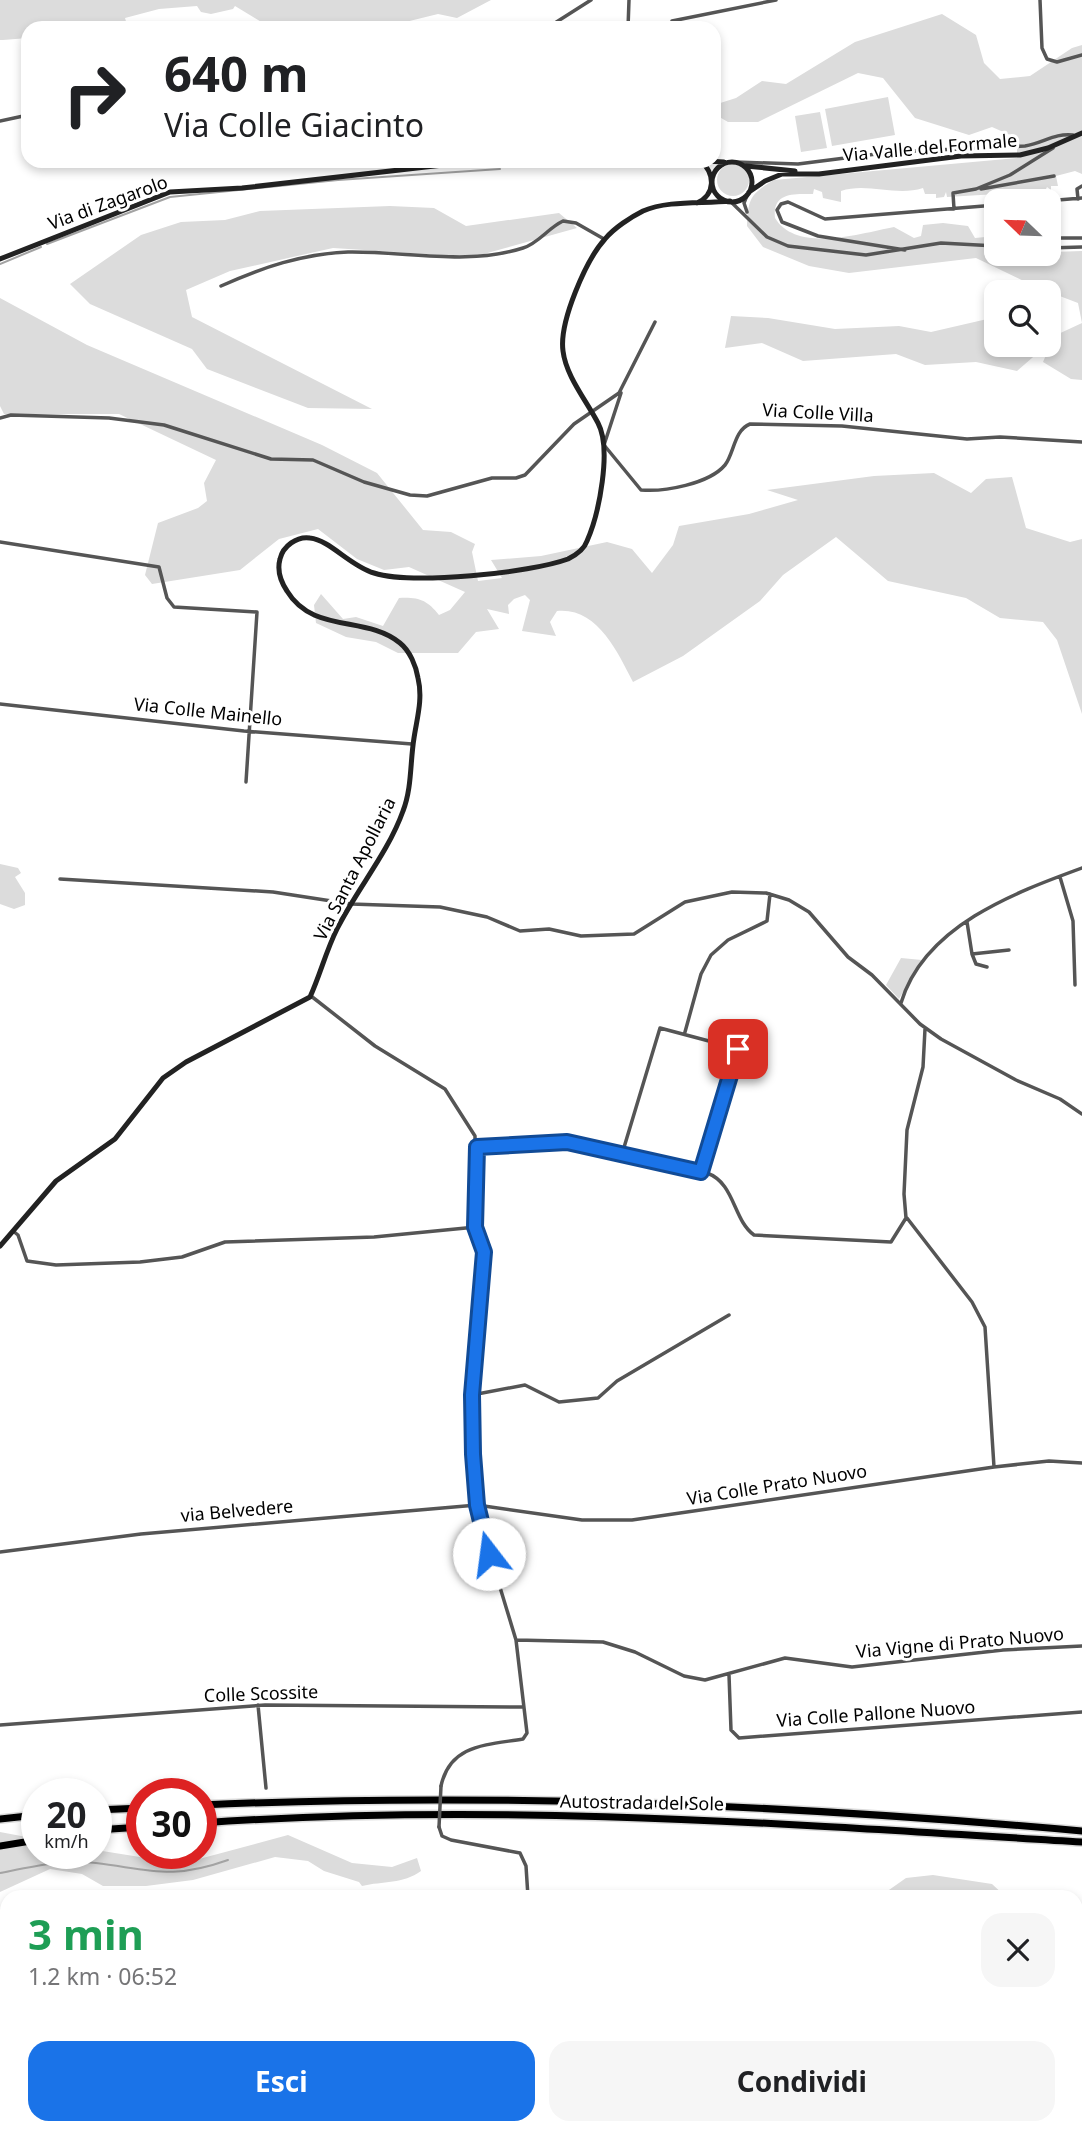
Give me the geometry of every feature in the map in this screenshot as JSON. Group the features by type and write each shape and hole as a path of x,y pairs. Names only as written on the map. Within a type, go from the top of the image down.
{"highway":[{"name":"Autostrada del Sole","path":"217,1805 468,1801 605,1804 1082,1830"},
{"name":"Autostrada del Sole","path":"217,1822 295,1816 646,1817 1082,1842"},
{"path":"0,1819 21,1817"},
{"path":"0,1846 21,1843"}],"street":[{"path":"558,21 591,0"},
{"path":"628,21 629,0"},
{"path":"677,21 776,0"},
{"path":"1040,0 1042,48 1046,60 1056,62 1082,55"},
{"path":"0,121 21,116"},
{"name":"Via Valle del Formale","path":"749,192 775,176 819,174 957,156 1016,155 1057,144 1082,133"},
{"path":"721,162 804,163 892,152 1025,146 1040,143 1056,134 1075,135"},
{"path":"976,190 1035,162 1057,144"},
{"path":"721,166 727,162"},
{"path":"735,162 745,166 751,176 744,205 751,220"},
{"name":"Via Valle del Formale","path":"745,166 819,174"},
{"name":"Via di Zagarolo","path":"0,259 170,192 242,188 406,168"},
{"path":"708,168 718,195 730,201 765,236 782,245 860,255 941,243 984,245"},
{"path":"694,204 707,196 719,168"},
{"path":"954,209 953,193 1054,177"},
{"path":"1061,200 1080,198 1077,189 1082,186"},
{"path":"730,201 739,200 749,192"},
{"name":"Via Santa Apollaria","path":"311,996 334,935 402,813 421,694 416,670 406,650 383,634 316,617 300,608 282,582 279,566 282,553 297,539 312,538 323,541 348,562 363,569 398,577 478,573 571,558 585,546 593,524 604,445 601,429 567,366 563,344 571,306 585,273 605,239 646,210 730,201"},
{"path":"905,250 800,231 783,224 777,213 781,204 788,202 819,218 984,206"},
{"path":"220,286 291,258 323,254 403,253 467,258 520,248 532,244 563,221 576,223 605,239"},
{"path":"1061,238 1082,238"},
{"path":"1061,248 1082,247"},
{"path":"604,445 616,404 654,322"},
{"path":"0,418 87,417 164,425 258,456 313,460 381,487 427,496 492,478 522,477 565,432 619,393 629,377"},
{"name":"Via Colle Villa","path":"604,445 642,490 655,491 718,471 726,464 741,429 750,424 842,426 967,439 1000,437 1082,442"},
{"path":"0,542 159,567 167,598 174,607 257,612 246,782"},
{"name":"Via Colle Mainello","path":"0,704 250,732 413,744"},
{"path":"901,1003 915,971 926,956 967,922 1004,900 1082,868"},
{"path":"1060,876 1073,921 1075,985"},
{"path":"60,879 273,892 351,904 440,907 487,917 520,931 549,929 581,936 603,936 643,930 685,902 732,892 770,894 809,912 848,957 925,1027 1016,1080 1060,1099 1082,1114"},
{"path":"685,1033 708,959 728,940 767,921 770,894"},
{"path":"967,922 976,964 987,967"},
{"path":"972,954 1009,950"},
{"path":"0,1246 56,1181 115,1139 163,1078 186,1062 291,1010 311,996 375,1046 445,1089 472,1128 477,1147 475,1227 484,1252 472,1395 477,1505 516,1640 527,1732 525,1738 458,1755 447,1768 441,1786 439,1828 442,1836 451,1840 517,1852 523,1856 527,1890"},
{"path":"925,1027 921,1076 907,1130 904,1194 906,1218 972,1303 985,1327 994,1467"},
{"path":"622,1154 660,1028 685,1033 739,1050 701,1172"},
{"path":"477,1147 567,1142 701,1172 718,1179 737,1206 747,1230 759,1237 891,1242 906,1218"},
{"path":"13,1231 18,1235 27,1261 57,1265 177,1258 225,1242 374,1237 475,1227"},
{"path":"472,1395 524,1385 559,1402 598,1398 617,1381 729,1315"},
{"name":"Via Colle Prato Nuovo","path":"477,1505 544,1516 618,1522 994,1467 1041,1462 1082,1463"},
{"name":"via Belvedere","path":"0,1552 141,1534 477,1505"},
{"name":"Via Vigne di Prato Nuovo","path":"516,1640 593,1640 635,1652 684,1676 705,1680 785,1658 852,1667 1003,1650 1082,1646"},
{"name":"Via Colle Pallone Nuovo","path":"729,1675 731,1730 739,1738 1082,1712"},
{"path":"258,1705 266,1788"},
{"name":"Colle Scossite","path":"0,1725 258,1705 524,1707"}],"shaded area":[{"path":"0,0 491,0 457,18 438,14 410,21 260,21 235,6 233,9 211,14 201,12 197,6 159,9 125,18 126,21 21,21 21,38 0,40"},
{"path":"942,14 976,35 984,63 1000,79 1030,76 1072,48 1082,45 1082,174 1075,171 1056,176 1058,186 1051,186 1051,189 984,189 984,195 947,197 946,192 944,197 936,198 936,194 925,194 923,188 902,191 861,188 841,191 841,202 823,198 822,192 814,189 813,194 786,196 777,203 775,218 785,229 798,235 831,238 894,227 914,238 921,236 923,225 943,223 968,226 975,238 984,237 984,262 976,258 849,273 809,266 763,247 747,226 752,198 774,180 1017,158 1017,138 992,127 969,135 915,118 883,78 858,73 758,122 728,122 721,118 721,103 736,98 762,81 786,84 855,42"},
{"path":"888,97 895,135 832,146 825,109"},
{"path":"820,112 827,148 801,152 795,116"},
{"path":"733,164 745,168 749,180 745,192 733,196 721,192 717,180 721,168"},
{"path":"390,206 434,208 466,226 559,213 577,228 473,257 333,248 230,271 186,290 192,317 372,409 308,408 207,369 192,349 90,304 70,284 141,235 181,222 225,220 260,211"},
{"path":"1082,251 1082,323 1078,303 1061,297 1061,280 1022,280 993,266 1061,266 1061,252"},
{"path":"0,298 87,345 322,445 377,473 423,530 451,532 475,544 472,552 478,581 502,578 491,560 541,556 607,542 632,549 652,573 673,545 679,526 749,514 798,500 767,490 874,476 934,473 971,493 986,479 1012,477 1026,528 1070,542 1082,539 1082,714 1057,640 1043,622 1000,618 966,598 888,581 836,537 783,575 760,601 683,656 633,682 604,633 584,616 557,611 550,622 556,636 522,631 530,600 525,595 514,599 508,605 509,614 487,609 499,629 476,632 458,653 398,653 376,642 346,637 316,623 314,605 321,594 343,619 356,617 383,626 399,598 422,600 439,615 450,610 465,592 409,567 384,570 357,559 318,529 279,539 240,570 152,584 145,575 158,523 198,508 207,501 204,483 216,460 119,414 4,414 0,406"},
{"path":"731,316 768,318 835,329 899,326 931,332 984,320 984,357 1033,357 1017,371 976,362 925,365 896,354 803,361 762,343 725,348"},
{"path":"1082,323 1082,380 1071,379 1043,362 1045,357 1061,357 1061,333"},
{"path":"0,864 18,868 21,873 15,877 25,893 25,905 14,909 0,904"},
{"path":"901,958 922,960 899,999 886,985"},
{"path":"0,1832 21,1836 21,1869 50,1869 0,1890"},
{"path":"288,1835 352,1863 392,1867 417,1858 421,1871 400,1880 362,1886 359,1882 324,1871 308,1861 275,1857 193,1880 146,1886 103,1886 82,1874 50,1869 112,1869 112,1853 126,1855 126,1869 217,1869 217,1854"},
{"path":"933,1875 992,1884 998,1890 889,1890 906,1878"}],"waterway":[{"path":"47,244 170,197 338,180 500,169"},
{"path":"0,264 41,247"},
{"path":"0,1873 72,1862 176,1872 228,1860"}],"route":[{"path":"489,1554 477,1505 473,1454 472,1395 484,1252 475,1227 477,1147 536,1145 556,1141 576,1143 701,1172 738,1049"}]}
